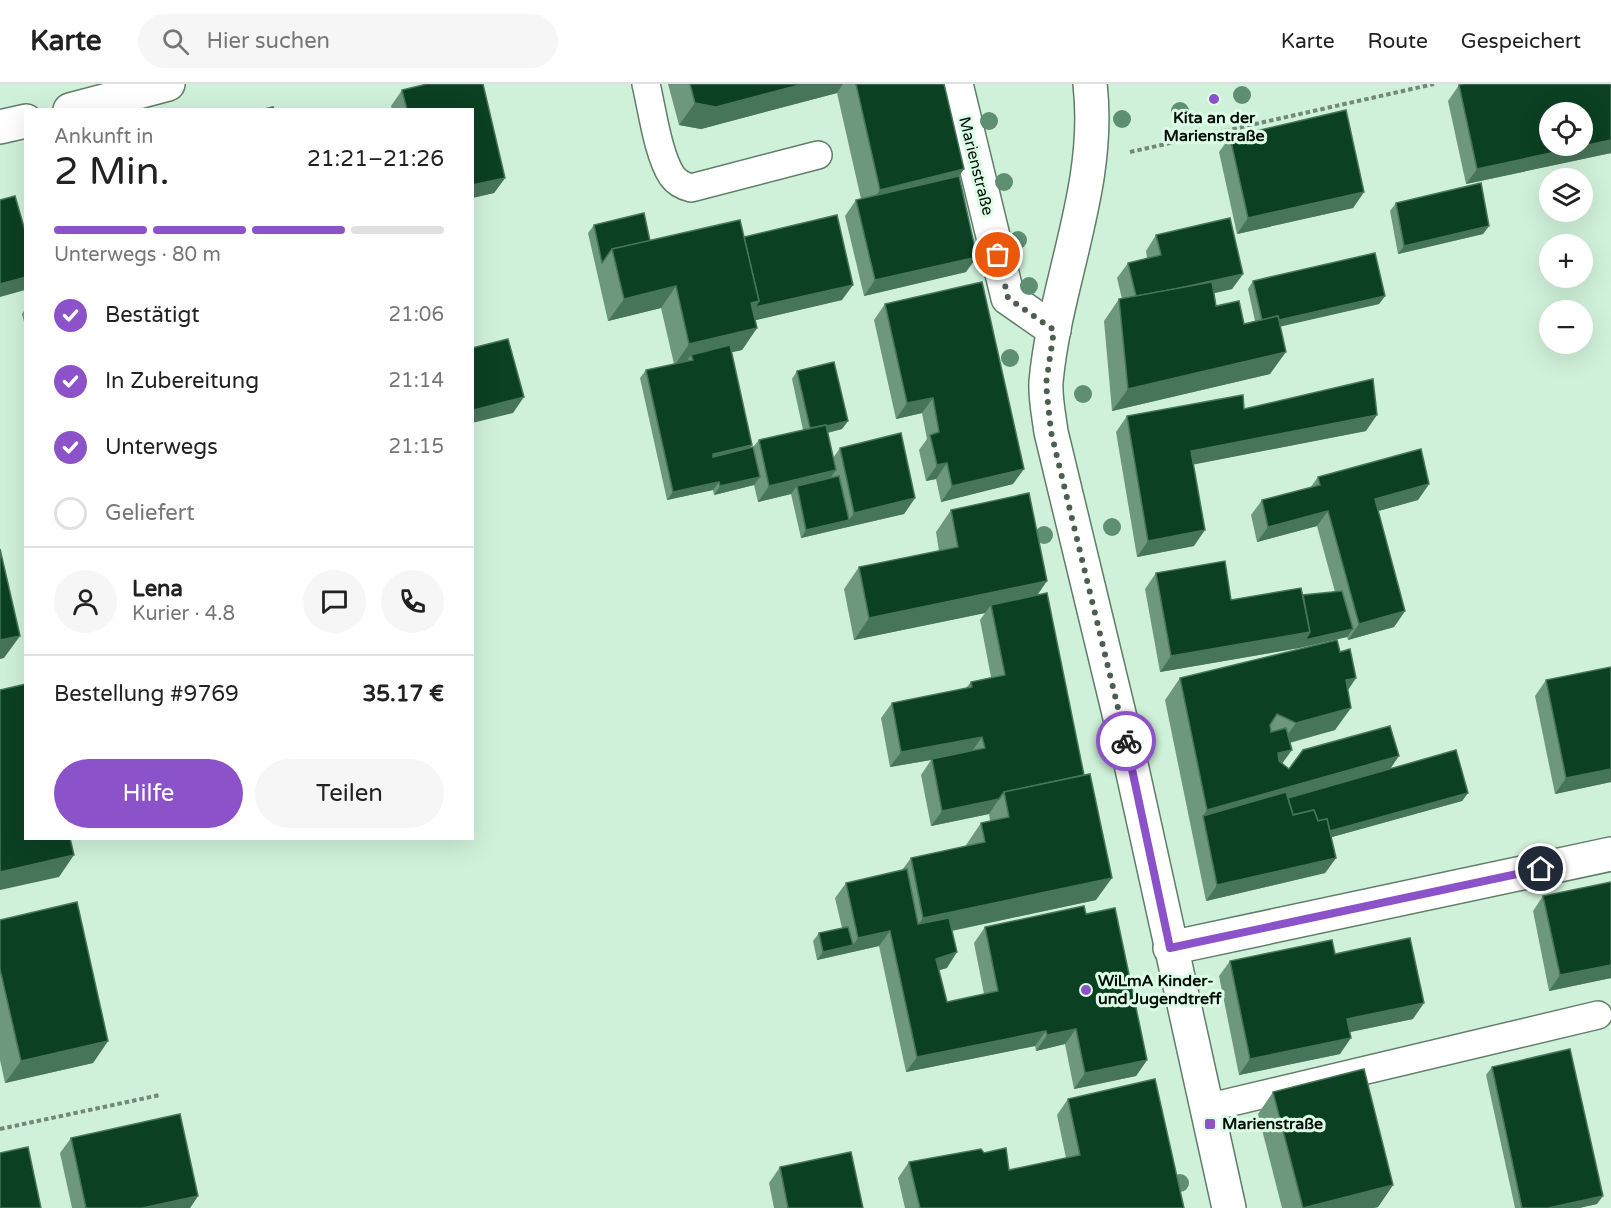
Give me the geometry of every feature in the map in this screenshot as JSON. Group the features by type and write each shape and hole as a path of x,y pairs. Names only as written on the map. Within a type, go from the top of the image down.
{"street":[{"path":"78,108 168,84"},
{"name":"Marienstraße","path":"956,84 1008,298 1054,330"},
{"path":"1090,84 1091,161 1054,330 1046,384 1051,432 1130,755 1170,948 1229,1208"},
{"path":"0,128 24,122"},
{"path":"1170,948 1611,854"}],"lane":[{"path":"646,84 663,153 671,175 680,184 691,188 818,155"},
{"path":"1206,1108 1598,1015"}],"path":[{"path":"1091,161 1434,84"},
{"path":"0,1129 160,1095"}],"building":[{"path":"427,84 483,84 505,178 474,185 474,108 406,108 402,90"},
{"path":"690,84 803,84 716,107 695,103"},
{"path":"856,84 944,84 964,169 880,190"},
{"path":"1611,84 1611,140 1593,144 1593,102 1539,102 1539,156 1477,169 1459,85"},
{"path":"1346,110 1364,192 1248,218 1230,137"},
{"path":"959,176 977,257 875,280 856,200"},
{"path":"1481,183 1489,226 1404,246 1396,203"},
{"path":"15,196 24,227 24,278 0,284 0,200"},
{"path":"644,213 650,241 612,249 602,263 594,225"},
{"path":"837,215 853,285 755,307 759,301 744,237"},
{"path":"1230,218 1243,274 1136,296 1128,263 1161,255 1156,235"},
{"path":"740,220 759,301 751,303 757,328 689,344 676,286 624,299 612,249"},
{"path":"1375,253 1385,296 1279,320 1278,316 1262,320 1253,281"},
{"path":"982,282 1024,469 952,486 947,463 937,465 930,435 939,432 933,398 907,403 885,304"},
{"path":"1212,282 1216,306 1239,301 1244,324 1278,316 1286,352 1128,389 1119,299"},
{"path":"508,339 524,397 474,410 474,348"},
{"path":"730,345 752,445 713,454 713,457 753,447 760,477 720,486 719,482 673,492 646,370 693,360 691,355"},
{"path":"834,362 848,421 810,428 797,371"},
{"path":"1373,379 1377,415 1191,451 1205,530 1148,541 1127,416 1243,395 1244,409"},
{"path":"826,425 836,470 769,486 759,440"},
{"path":"901,433 915,498 854,513 840,448"},
{"path":"1421,449 1429,484 1375,499 1405,611 1359,624 1328,511 1268,527 1262,500 1320,485 1318,477"},
{"path":"839,476 849,520 806,530 797,486"},
{"path":"1029,493 1047,581 869,618 859,567 958,547 951,510"},
{"path":"0,549 20,636 0,640"},
{"path":"1225,561 1231,600 1301,588 1310,632 1171,656 1156,573"},
{"path":"1342,591 1353,629 1305,640 1310,632 1303,595"},
{"path":"1047,593 1084,775 1004,792 999,799 942,811 932,759 985,748 982,737 901,752 892,703 972,687 971,682 1005,675 991,605"},
{"path":"1337,640 1340,652 1350,649 1356,678 1346,680 1351,708 1296,723 1277,714 1270,725 1271,732 1286,728 1292,750 1278,753 1279,761 1289,769 1303,750 1390,726 1399,756 1207,810 1180,678"},
{"path":"1611,667 1611,769 1566,778 1546,680"},
{"path":"24,684 24,840 70,840 74,855 0,872 0,690"},
{"path":"1456,750 1468,793 1330,831 1327,819 1318,821 1314,810 1293,815 1288,798"},
{"path":"1090,774 1112,878 923,918 911,858 985,842 981,823 1009,817 1004,792"},
{"path":"1286,792 1293,815 1314,810 1318,821 1327,819 1336,858 1217,885 1203,816"},
{"path":"907,869 918,924 949,918 957,952 936,959 947,1002 998,991 985,927 1084,906 1086,914 1115,908 1147,1060 1085,1073 1076,1029 1047,1035 1046,1031 917,1057 890,931 858,938 846,883"},
{"path":"1611,882 1611,965 1560,975 1543,896"},
{"path":"77,902 108,1041 21,1061 0,969 0,920"},
{"path":"848,927 853,945 823,952 819,933"},
{"path":"1410,938 1424,1003 1347,1019 1351,1038 1250,1059 1230,961 1332,940 1335,954"},
{"path":"1570,1049 1603,1196 1548,1208 1522,1208 1492,1067"},
{"path":"1364,1069 1393,1185 1303,1208 1273,1092"},
{"path":"1155,1079 1184,1208 920,1208 909,1162 981,1149 984,1153 1006,1148 1009,1170 1080,1155 1068,1099"},
{"path":"180,1114 198,1196 142,1208 86,1208 71,1138"},
{"path":"28,1147 41,1208 0,1208 0,1153"},
{"path":"851,1152 863,1208 788,1208 780,1167"}],"way so far":[{"path":"998,255 1008,298 1054,330 1046,384 1051,432 1126,741"}],"place":[{"name":"Kita an der Marienstraße","path":"1214,99"},
{"name":"WiLmA Kinder- und Jugendtreff","path":"1086,990"},
{"name":"Marienstraße","path":"1210,1124"}],"route":[{"path":"1126,741 1170,948 1541,869"}]}
